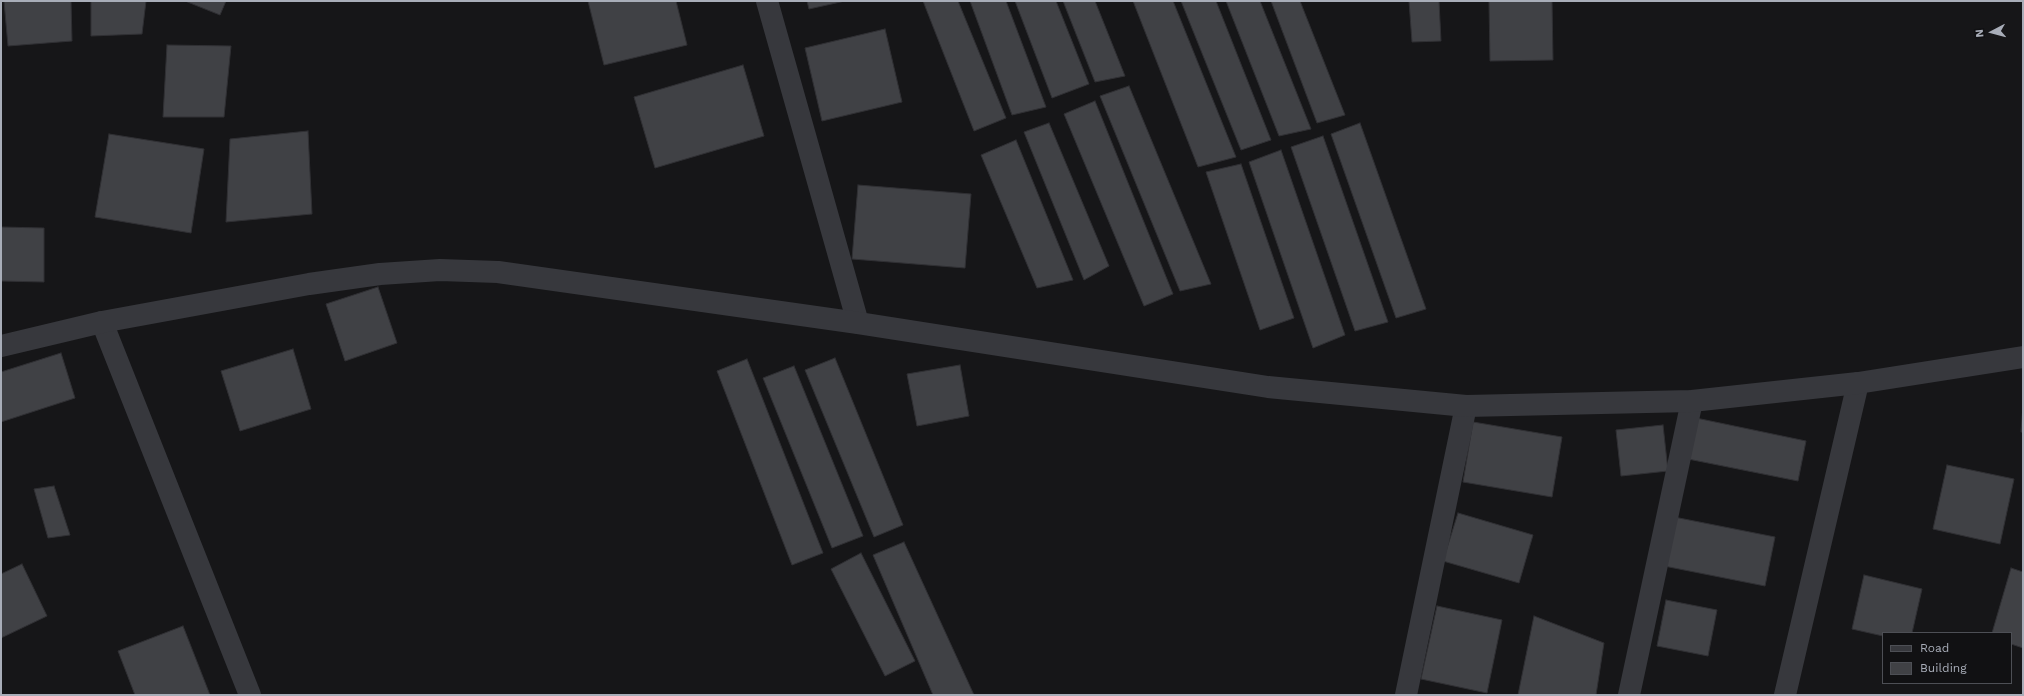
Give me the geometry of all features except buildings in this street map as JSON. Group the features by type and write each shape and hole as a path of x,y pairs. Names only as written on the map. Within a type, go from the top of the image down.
{"street":[{"path":"767,1 858,323"},
{"path":"1,346 102,322 309,284 380,274 440,270 498,272 858,323 1268,387 1466,406 1692,401 1858,383 2023,357"},
{"path":"102,322 250,695"},
{"path":"1785,695 1858,383"},
{"path":"1629,695 1692,401"},
{"path":"1406,695 1466,406"}]}
